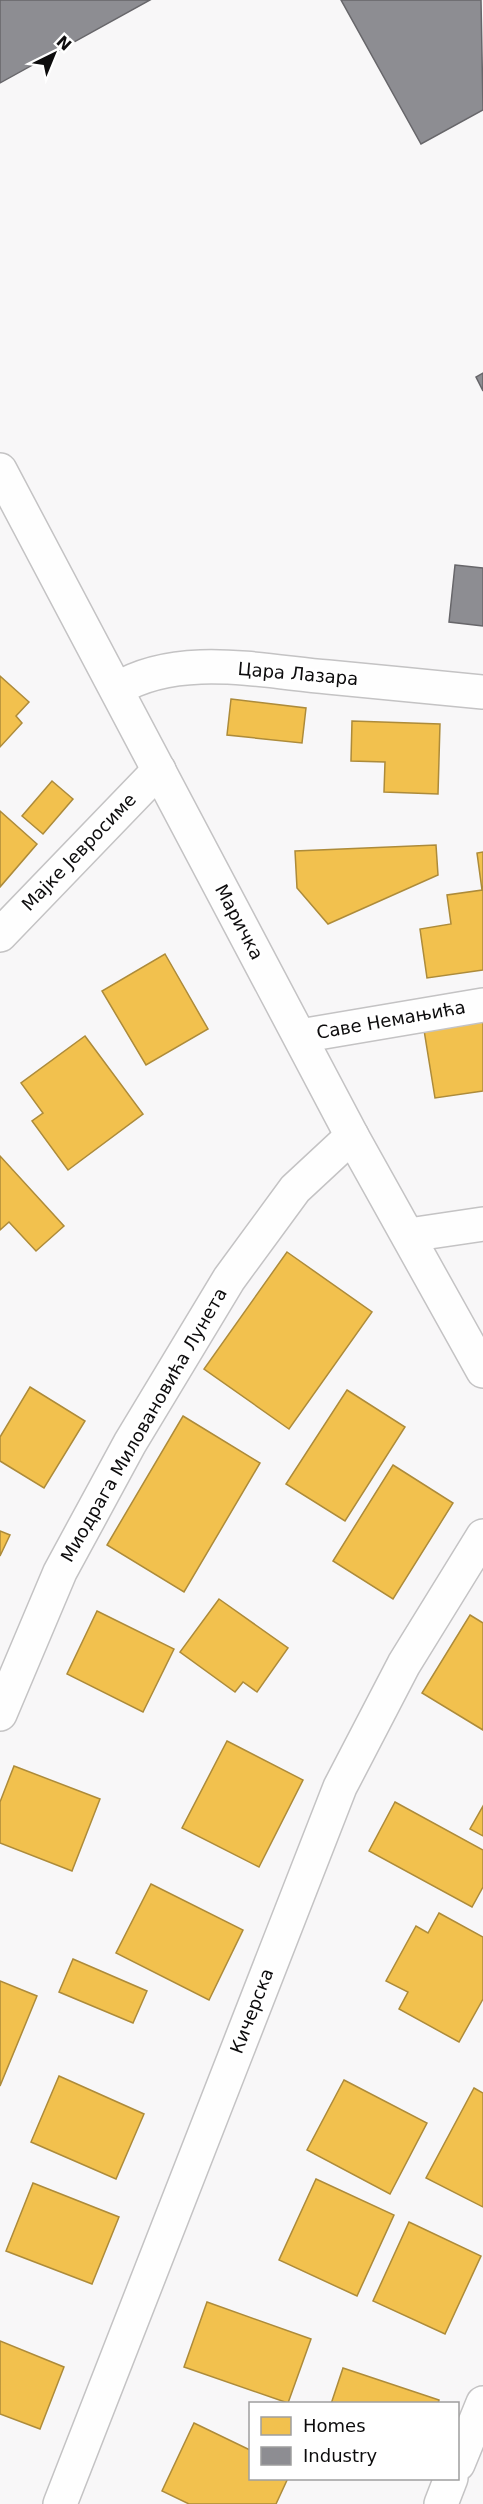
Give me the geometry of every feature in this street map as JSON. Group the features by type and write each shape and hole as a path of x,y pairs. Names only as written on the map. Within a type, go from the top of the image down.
{"street":[{"name":"Маричка","path":"0,470 352,1136 410,1235 483,1371"},
{"name":"Цара Лазара","path":"117,689 134,679 162,671 217,667 483,692"},
{"name":"Мајке Јевросиме","path":"0,934 159,770"},
{"name":"Саве Немањића","path":"300,1036 483,1005"},
{"name":"Миодрага Миловановића Лунета","path":"0,1713 60,1572 130,1443 229,1279 295,1189 352,1136"},
{"path":"410,1235 483,1224"},
{"name":"Кичерска","path":"60,2504 340,1787 404,1664 483,1536"},
{"path":"459,2461 483,2403"},
{"path":"441,2504 450,2480"}],"building: Homes":[{"path":"0,676 29,702 16,716 22,723 0,747"},
{"path":"231,699 306,708 302,743 227,735"},
{"path":"352,721 440,724 438,794 384,792 385,762 351,761"},
{"path":"52,781 73,799 43,834 22,816"},
{"path":"0,811 37,844 0,887"},
{"path":"436,845 438,875 328,924 297,888 295,851"},
{"path":"483,852 483,970 427,978 420,929 451,924 447,895 482,890 477,853"},
{"path":"165,954 208,1029 146,1065 102,991"},
{"path":"483,1020 483,1091 435,1098 424,1030"},
{"path":"85,1036 143,1114 68,1170 32,1121 43,1113 21,1083"},
{"path":"0,1156 64,1226 36,1251 9,1222 0,1230"},
{"path":"287,1252 372,1312 289,1429 204,1369"},
{"path":"30,1387 85,1421 44,1488 0,1461 0,1437"},
{"path":"347,1390 405,1427 345,1521 286,1484"},
{"path":"183,1416 260,1463 184,1592 107,1545"},
{"path":"393,1465 453,1503 393,1599 333,1561"},
{"path":"0,1531 10,1535 0,1556"},
{"path":"219,1599 288,1648 257,1692 243,1682 235,1692 180,1652"},
{"path":"97,1611 174,1649 143,1712 67,1674"},
{"path":"470,1615 483,1623 483,1730 422,1693"},
{"path":"227,1741 303,1780 259,1867 182,1828"},
{"path":"14,1766 100,1799 72,1871 0,1843 0,1802"},
{"path":"395,1802 483,1850 483,1887 472,1907 369,1851"},
{"path":"483,1806 483,1836 470,1829"},
{"path":"151,1884 243,1930 209,2000 116,1953"},
{"path":"439,1913 483,1937 483,1999 459,2042 399,2009 408,1992 386,1981 416,1926 428,1933"},
{"path":"73,1959 147,1991 133,2023 59,1992"},
{"path":"0,1981 37,1996 0,2086"},
{"path":"59,2076 144,2114 116,2179 31,2142"},
{"path":"344,2080 427,2123 390,2194 307,2150"},
{"path":"474,2088 483,2093 483,2207 426,2178"},
{"path":"316,2179 394,2215 357,2296 279,2260"},
{"path":"33,2183 119,2217 92,2284 6,2251"},
{"path":"409,2222 481,2256 445,2334 373,2301"},
{"path":"207,2302 311,2339 288,2402 184,2367"},
{"path":"0,2341 64,2367 40,2429 0,2414"},
{"path":"343,2368 439,2400 438,2402 332,2402"},
{"path":"194,2423 249,2450 249,2480 287,2480 276,2504 189,2504 162,2491"}],"building: Industry":[{"path":"0,0 150,0 0,83"},
{"path":"341,0 481,0 483,110 421,144"},
{"path":"483,373 483,391 476,377"},
{"path":"455,565 483,568 483,626 449,622"}]}
